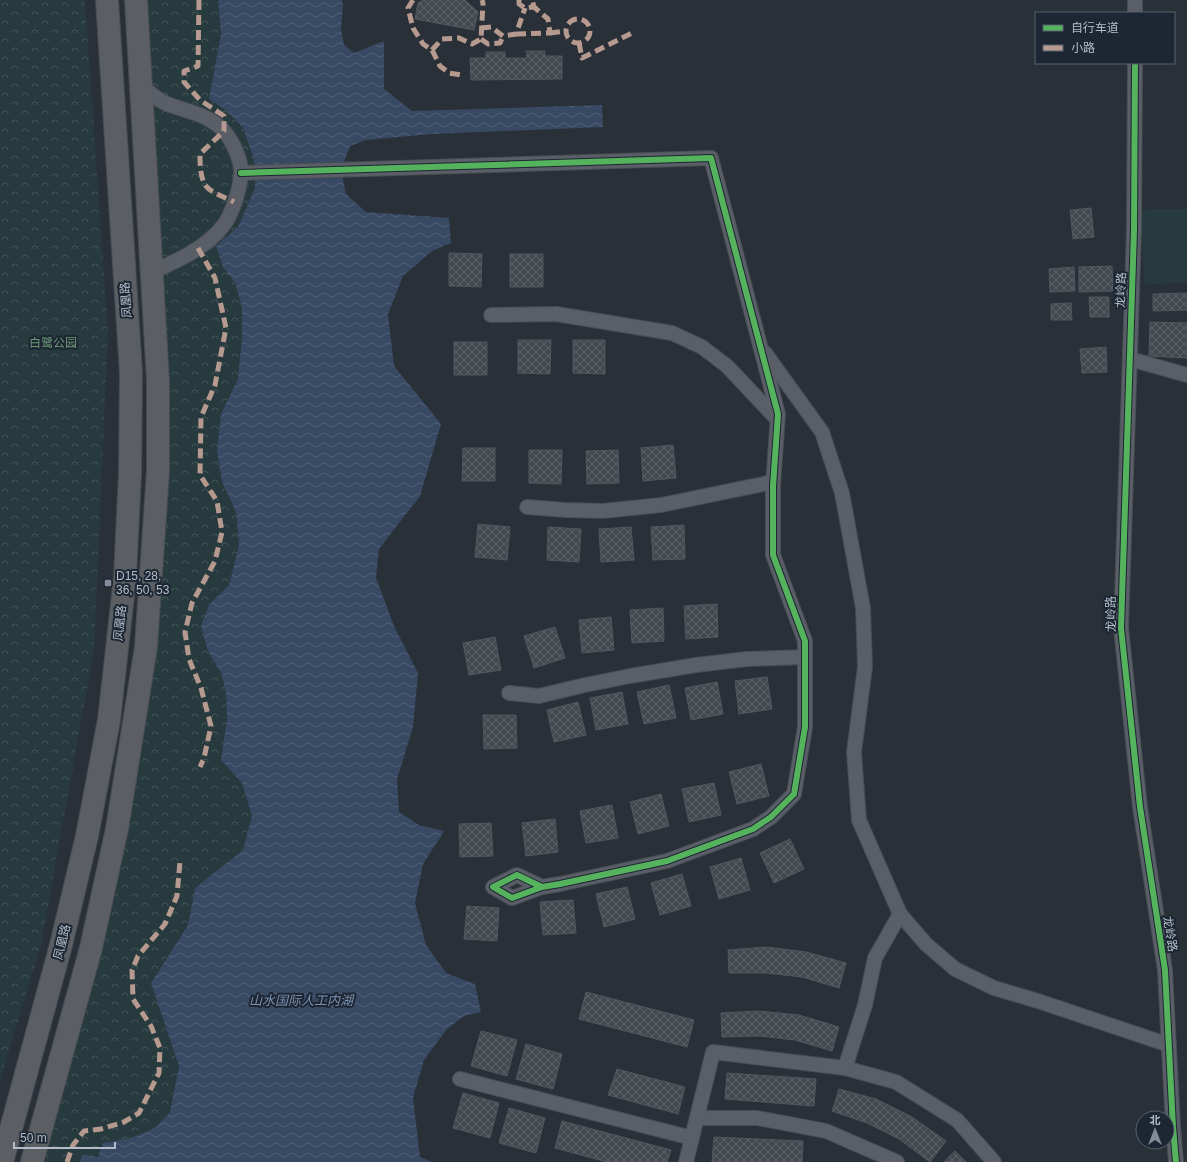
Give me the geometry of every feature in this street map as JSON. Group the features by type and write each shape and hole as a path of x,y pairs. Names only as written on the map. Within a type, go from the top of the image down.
{"highway":[{"name":"凤凰路","path":"2,1162 61,945 88,836 109,720 125,577 130,473 131,373 107,0"},
{"path":"32,1162 91,948 117,829 146,647 158,471 158,382 136,0"}],"street":[{"path":"1135,12 1136,0"},
{"name":"龙岭路","path":"1135,64 1134,231 1121,628 1140,807 1165,970 1176,1162"},
{"path":"141,84 165,103 204,116 220,127 230,137 239,160 241,173 234,205 224,225 210,239 198,248 152,272"},
{"path":"241,173 711,158 778,414 774,482 774,555 805,641 805,727 794,794 771,817 753,829 667,861 542,887"},
{"path":"491,315 556,314 672,333 702,347 727,366 777,419"},
{"path":"760,346 822,432 842,493 863,608 865,667 854,752 859,820 900,914 926,944 955,969 994,988 1038,1001 1169,1045"},
{"path":"1130,359 1187,375"},
{"path":"527,506 566,510 603,511 662,505 774,482"},
{"path":"509,693 539,696 630,676 696,666 747,659 805,657"},
{"path":"845,1068 865,1005 875,958 900,914"},
{"path":"686,1162 713,1052 845,1068 896,1082 957,1120 994,1162"},
{"path":"460,1079 692,1138"},
{"path":"697,1118 757,1118 826,1131 897,1162"}],"green space":[{"name":"白鹭公园","path":"0,0 85,0 108,333 94,649 41,945 0,1080"},
{"path":"145,0 218,0 221,33 210,99 227,111 243,128 254,159 255,188 238,227 216,246 223,267 235,283 242,308 242,337 238,379 221,414 222,482 236,512 239,545 229,585 210,605 208,651 222,675 226,694 227,719 221,760 242,782 252,816 243,850 195,888 188,924 151,983 179,1066 170,1112 155,1128 131,1138 103,1143 98,1157 80,1162 39,1162 153,651"},
{"path":"1146,209 1187,209 1187,282 1145,285 1140,216"}],"water":[{"name":"山水国际人工内湖","path":"218,0 342,0 341,30 344,45 354,53 384,41 384,89 412,111 602,105 603,127 432,134 366,140 350,146 341,170 346,194 366,212 449,218 451,243 432,251 403,276 388,314 394,366 441,424 420,496 379,549 376,578 394,626 418,673 413,727 397,779 399,812 419,825 444,831 423,864 415,903 426,945 446,973 475,984 481,1012 464,1016 446,1030 424,1060 413,1098 420,1157 432,1162 80,1162 82,1155 98,1157 103,1143 131,1138 155,1128 170,1112 179,1066 151,983 188,925 195,888 243,850 252,816 242,783 221,760 227,719 226,694 222,675 208,651 201,626 209,605 229,585 239,545 236,512 222,482 217,450 221,414 238,379 242,337 242,308 235,283 223,267 216,246 238,227 255,188 254,159 243,128 227,111 209,99 221,34"}],"building":[{"path":"424,0 465,0 478,12 474,30 415,19 418,3"},
{"path":"526,51 545,51 545,56 562,56 562,79 471,80 470,58 486,58 486,52 505,52 505,58 527,58"},
{"path":"1091,208 1094,237 1073,239 1070,210"},
{"path":"449,253 482,254 481,287 449,286"},
{"path":"510,254 543,254 543,287 510,287"},
{"path":"1112,266 1113,291 1079,292 1079,267"},
{"path":"1074,267 1075,291 1050,292 1049,269"},
{"path":"1187,293 1187,310 1153,311 1153,294"},
{"path":"1089,297 1109,297 1109,317 1090,317"},
{"path":"1071,303 1072,320 1051,320 1051,304"},
{"path":"1150,322 1187,323 1187,358 1149,356"},
{"path":"518,340 551,340 550,374 518,373"},
{"path":"573,340 605,340 605,374 573,373"},
{"path":"454,342 487,342 487,375 454,375"},
{"path":"1106,347 1107,372 1082,373 1080,349"},
{"path":"673,445 676,478 643,481 641,448"},
{"path":"463,448 495,448 495,481 462,481"},
{"path":"529,450 562,450 561,484 529,483"},
{"path":"618,450 619,483 587,484 586,451"},
{"path":"478,524 510,527 507,560 475,557"},
{"path":"684,525 685,559 653,560 651,527"},
{"path":"548,527 581,529 579,562 547,560"},
{"path":"631,527 634,560 601,562 599,529"},
{"path":"717,604 718,637 686,639 684,606"},
{"path":"663,608 664,641 632,643 630,610"},
{"path":"611,617 614,650 582,653 579,620"},
{"path":"555,627 565,658 534,668 524,636"},
{"path":"495,637 501,670 469,675 463,643"},
{"path":"767,677 772,709 739,714 735,681"},
{"path":"717,682 723,714 691,720 685,688"},
{"path":"669,685 676,718 644,724 637,692"},
{"path":"622,692 628,724 596,730 590,698"},
{"path":"578,702 586,735 554,742 547,710"},
{"path":"483,715 516,715 517,748 484,749"},
{"path":"761,764 769,796 737,804 729,772"},
{"path":"714,783 721,815 689,822 682,789"},
{"path":"661,794 669,826 638,834 630,802"},
{"path":"612,805 618,838 586,843 580,811"},
{"path":"555,819 558,852 526,856 522,823"},
{"path":"491,823 493,856 460,857 459,824"},
{"path":"790,839 804,869 774,883 760,853"},
{"path":"741,858 750,890 719,899 710,867"},
{"path":"682,874 691,906 660,915 651,883"},
{"path":"627,887 635,919 604,927 596,894"},
{"path":"573,900 576,933 543,935 540,902"},
{"path":"467,906 499,908 497,941 464,939"},
{"path":"766,947 806,952 846,963 839,988 802,977 766,973 729,973 728,950"},
{"path":"586,992 694,1020 687,1047 579,1019"},
{"path":"759,1011 799,1015 839,1027 832,1051 795,1040 759,1036 722,1037 721,1013"},
{"path":"481,1031 517,1040 507,1076 471,1066"},
{"path":"526,1044 562,1054 553,1089 516,1079"},
{"path":"617,1069 685,1087 678,1114 608,1095"},
{"path":"727,1073 816,1079 814,1106 725,1099"},
{"path":"839,1089 876,1099 912,1117 946,1141 930,1162 899,1139 867,1123 832,1111"},
{"path":"463,1093 499,1103 490,1138 453,1128"},
{"path":"509,1108 545,1118 536,1153 499,1143"},
{"path":"562,1121 671,1150 667,1162 607,1162 555,1148"},
{"path":"714,1137 803,1141 802,1162 712,1162"},
{"path":"955,1151 966,1162 944,1162"}],"marked path":[{"path":"199,0 198,66 184,71 184,82 200,100 224,116 224,131 200,154 201,171 204,183 208,189 234,202"},
{"path":"413,0 408,8 413,28 423,44 432,50 440,66 449,73 461,75"},
{"path":"432,50 442,39 459,38 472,44 481,39 482,0"},
{"path":"519,0 519,4 525,8 534,7 532,0"},
{"path":"516,34 550,33 548,19 534,7"},
{"path":"481,28 491,27 503,36 516,34 525,8"},
{"path":"578,19 586,23 590,31 586,39 578,43 570,39 566,31 570,23 578,19"},
{"path":"550,33 566,31"},
{"path":"579,43 582,58 634,32"},
{"path":"481,39 488,44 500,43 503,36"},
{"path":"198,248 215,278 226,328 215,385 201,417 200,475 217,501 222,532 215,561 192,603 185,632 189,659 201,688 211,726 204,758 200,767"},
{"path":"67,1162 73,1145 84,1131 101,1129 124,1122 139,1113 159,1073 160,1048 151,1026 133,999 132,970 138,956 165,924 177,896 180,861"}],"cycle path":[{"path":"1135,64 1134,231 1121,628 1140,807 1165,970 1176,1162"},
{"path":"241,173 711,158 778,414 773,486 773,555 805,641 805,727 794,794 771,817 753,829 667,861 542,887 517,875 493,887 512,898 542,887"}],"place":[{"name":"D15, 28, 36, 50, 53","path":"108,583"}]}
